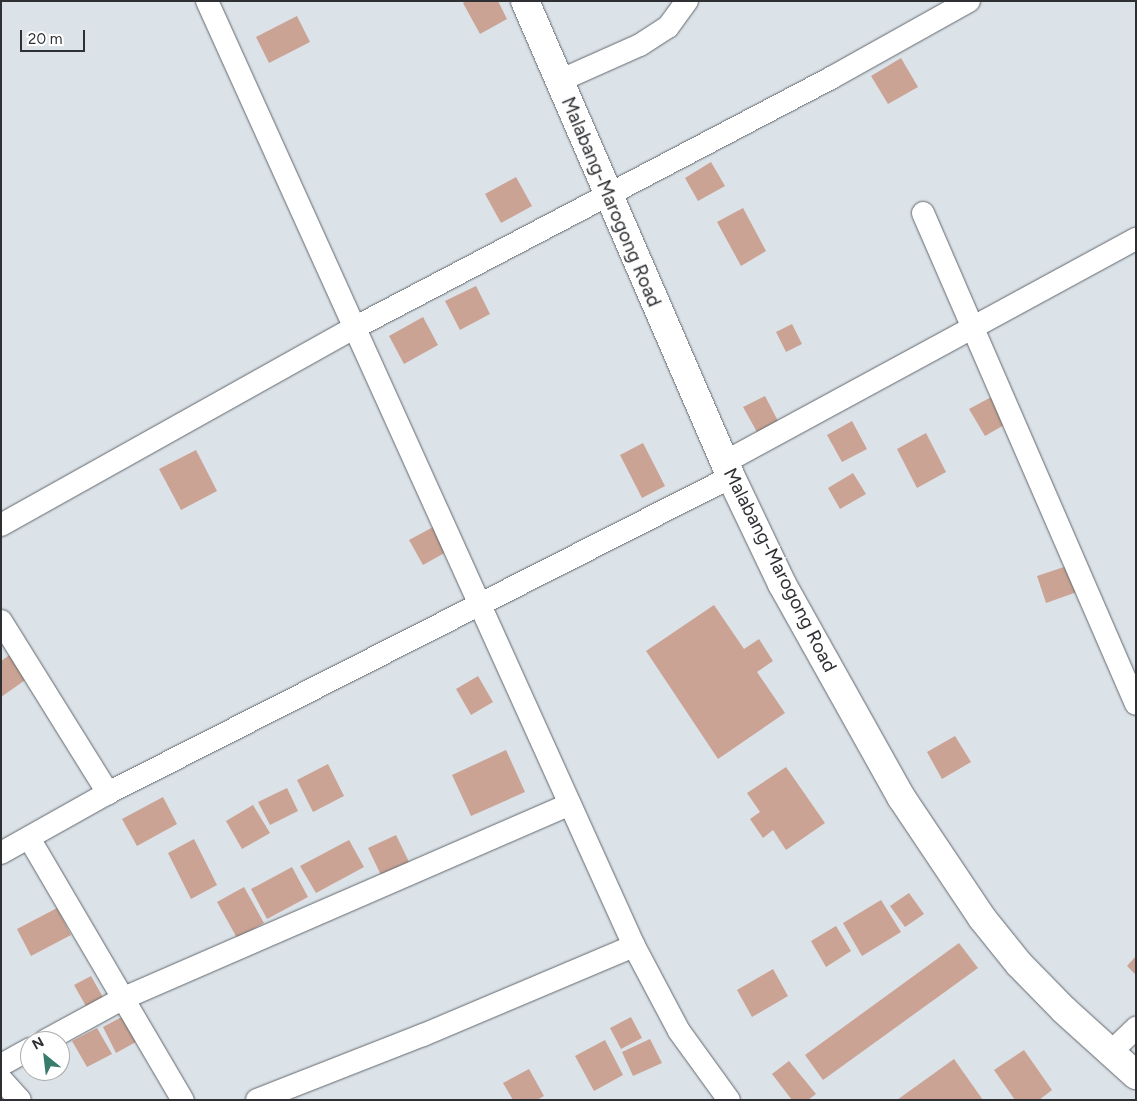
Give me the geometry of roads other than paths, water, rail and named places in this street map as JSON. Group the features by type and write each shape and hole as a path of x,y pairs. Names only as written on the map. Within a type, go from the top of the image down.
{"main road":[{"name":"Malabang-Marogong Road","path":"525,1 607,194 728,469 782,584 901,797 982,918 1019,964 1136,1075"}],"street":[{"path":"207,1 356,327 634,946 679,1031 729,1100"},
{"path":"559,82 640,45 668,27 687,1"},
{"path":"1,525 356,327 969,1"},
{"path":"923,213 975,326 1136,704"},
{"path":"1,853 108,794 478,602 728,469 975,326 1136,239"},
{"path":"1,621 108,794"},
{"path":"63,1031 124,998 570,804"},
{"path":"29,838 183,1100"},
{"path":"257,1100 423,1036 634,946"},
{"path":"1111,1052 1136,1028"},
{"path":"1,1065 20,1055"},
{"path":"1,1079 20,1100"}]}
